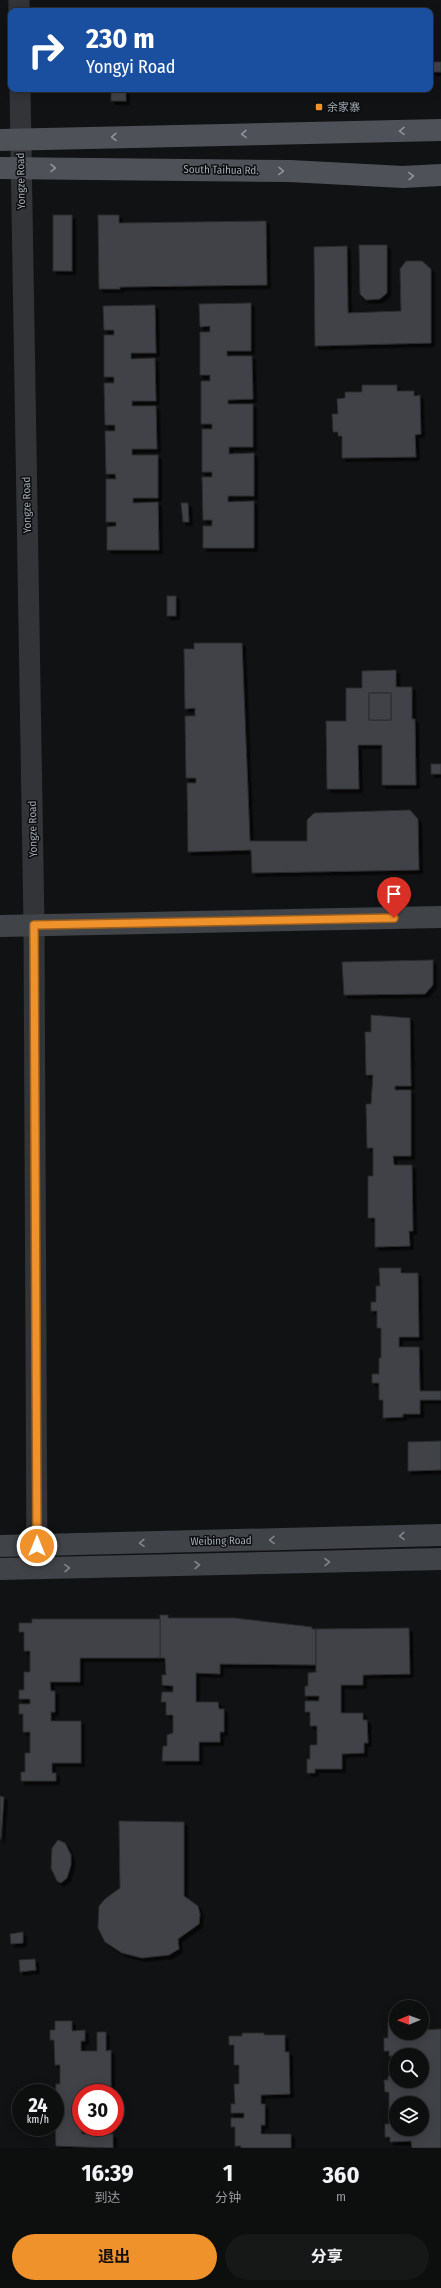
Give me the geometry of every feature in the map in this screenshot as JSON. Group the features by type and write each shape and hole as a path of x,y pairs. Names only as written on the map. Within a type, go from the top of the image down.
{"main road":[{"path":"10,140 441,130"},
{"name":"South Taihua Rd.","path":"11,168 282,171 441,176"}],"street":[{"name":"Yongze Road","path":"19,92 10,140 34,925 37,1568"},
{"path":"0,926 441,917"},
{"name":"Weibing Road","path":"0,1546 441,1535"},
{"name":"Weibing Road","path":"0,1569 441,1559"}],"building":[{"path":"433,62 441,62 441,72 433,72"},
{"path":"111,92 126,92 126,101 111,101"},
{"path":"53,215 72,215 72,271 53,271"},
{"path":"98,215 119,215 119,223 266,221 267,285 120,287 120,289 99,289"},
{"path":"359,245 387,245 387,293 380,299 366,300 360,294"},
{"path":"347,246 348,313 401,311 400,269 406,261 422,261 431,269 431,343 315,346 314,247"},
{"path":"251,303 251,351 227,351 227,356 252,356 253,399 228,400 228,404 253,404 253,447 229,447 229,454 254,453 254,496 228,496 228,502 254,501 254,548 203,548 203,526 212,526 212,520 203,520 202,477 212,477 212,472 202,472 202,429 212,429 212,424 201,424 201,381 210,381 210,375 200,375 200,332 210,332 210,326 200,327 199,304"},
{"path":"155,305 156,353 131,353 131,359 155,358 156,401 132,401 132,406 156,406 157,449 132,449 132,455 158,455 158,498 133,498 133,503 158,502 159,550 107,550 107,527 116,526 116,522 106,522 106,479 116,479 115,474 106,474 105,431 115,431 115,425 105,425 104,383 114,383 114,377 104,377 104,335 114,335 114,330 104,330 103,306"},
{"path":"362,385 397,385 397,391 414,391 414,396 420,395 421,434 415,435 416,457 342,458 342,436 338,436 338,432 333,432 332,414 338,414 337,399 345,398 345,392 362,392"},
{"path":"181,503 188,503 189,522 183,522"},
{"path":"167,596 176,596 176,616 167,616"},
{"path":"194,643 242,643 250,841 307,841 307,820 314,813 410,810 418,819 419,870 252,873 251,850 188,852 187,783 196,783 196,778 186,778 185,716 195,716 195,708 185,709 184,649 194,649"},
{"path":"396,670 396,687 412,687 412,719 415,719 416,785 382,785 382,745 358,745 359,789 327,789 326,721 346,721 346,688 362,688 362,671","holes":["369,693 391,693 391,720 369,720"]},
{"path":"369,693 391,693 391,720 369,720"},
{"path":"431,764 441,764 441,774 431,774"},
{"path":"433,960 433,985 425,994 344,995 342,962"},
{"path":"371,1015 410,1018 411,1086 395,1086 395,1090 411,1090 411,1156 393,1156 394,1165 412,1165 413,1231 409,1231 410,1246 375,1247 375,1218 368,1218 368,1176 373,1176 373,1148 367,1148 366,1104 371,1104 373,1075 366,1075 365,1032 371,1032"},
{"path":"379,1268 401,1268 401,1273 418,1273 419,1337 399,1337 399,1347 419,1347 420,1391 441,1391 441,1400 420,1400 420,1414 403,1414 403,1417 383,1418 383,1400 379,1400 379,1383 372,1383 372,1374 379,1374 379,1358 381,1358 381,1328 377,1328 377,1311 371,1311 371,1302 376,1302 376,1286 380,1286"},
{"path":"441,1441 441,1470 408,1471 408,1442"},
{"path":"160,1615 168,1615 168,1618 234,1618 312,1627 312,1629 316,1629 316,1665 220,1664 220,1674 196,1673 196,1702 218,1702 219,1709 224,1709 224,1732 220,1732 220,1742 199,1742 199,1761 162,1761 163,1746 167,1746 167,1735 173,1733 173,1715 166,1715 166,1702 161,1702 162,1692 173,1692 173,1686 162,1685 162,1675 166,1675 165,1658 160,1658"},
{"path":"32,1619 160,1619 160,1658 80,1658 80,1682 50,1682 51,1691 55,1691 55,1712 51,1712 51,1721 81,1721 81,1763 52,1763 52,1773 56,1773 56,1781 21,1781 21,1772 25,1772 25,1753 30,1753 30,1732 23,1732 23,1714 19,1714 19,1704 30,1704 30,1699 19,1699 19,1690 24,1690 24,1672 30,1672 30,1651 24,1651 24,1632 19,1632 19,1623 32,1623"},
{"path":"409,1628 410,1674 363,1675 363,1685 341,1685 341,1713 363,1713 363,1720 367,1720 368,1743 364,1743 364,1753 342,1754 342,1769 315,1769 315,1773 307,1773 307,1759 310,1759 310,1745 317,1745 317,1726 310,1726 310,1712 305,1712 305,1701 319,1701 319,1696 305,1696 305,1686 308,1686 308,1673 316,1672 316,1629"},
{"path":"0,1796 4,1797 1,1839 0,1839"},
{"path":"119,1821 184,1822 184,1896 198,1906 200,1914 199,1924 178,1939 179,1949 169,1955 142,1958 122,1953 105,1942 98,1928 99,1906 105,1899 120,1888"},
{"path":"58,1840 65,1843 71,1855 71,1865 67,1878 61,1883 57,1881 51,1868 52,1848"},
{"path":"23,1932 23,1943 11,1944 10,1934"},
{"path":"35,1959 36,1970 20,1972 19,1960"},
{"path":"55,2021 72,2021 72,2031 85,2030 85,2041 81,2041 81,2051 97,2051 97,2032 106,2032 106,2051 111,2050 111,2084 72,2084 72,2136 113,2136 113,2148 56,2146 56,2136 64,2136 64,2084 60,2084 60,2065 55,2065 54,2040 50,2040 50,2030 55,2030"},
{"path":"388,2022 389,2040 429,2040 429,2030 441,2029 441,2148 412,2148 411,2141 390,2142 390,2137 385,2137 385,2124 389,2124 389,2136 429,2136 429,2096 389,2096 389,2092 385,2092 384,2080 388,2080 389,2076 389,2088 429,2088 429,2048 389,2048 389,2051 384,2051 384,2038 388,2038"},
{"path":"242,2033 285,2035 285,2052 289,2052 290,2094 261,2095 261,2104 265,2104 265,2125 261,2125 261,2134 291,2134 291,2148 241,2148 241,2146 235,2146 235,2127 231,2127 231,2118 244,2118 244,2113 231,2113 231,2104 235,2104 234,2084 239,2084 239,2065 234,2065 234,2045 229,2045 229,2036 242,2036"}],"place":[{"name":"余家寨","path":"319,107"}],"route":[{"path":"37,1546 34,925 394,918"}]}
